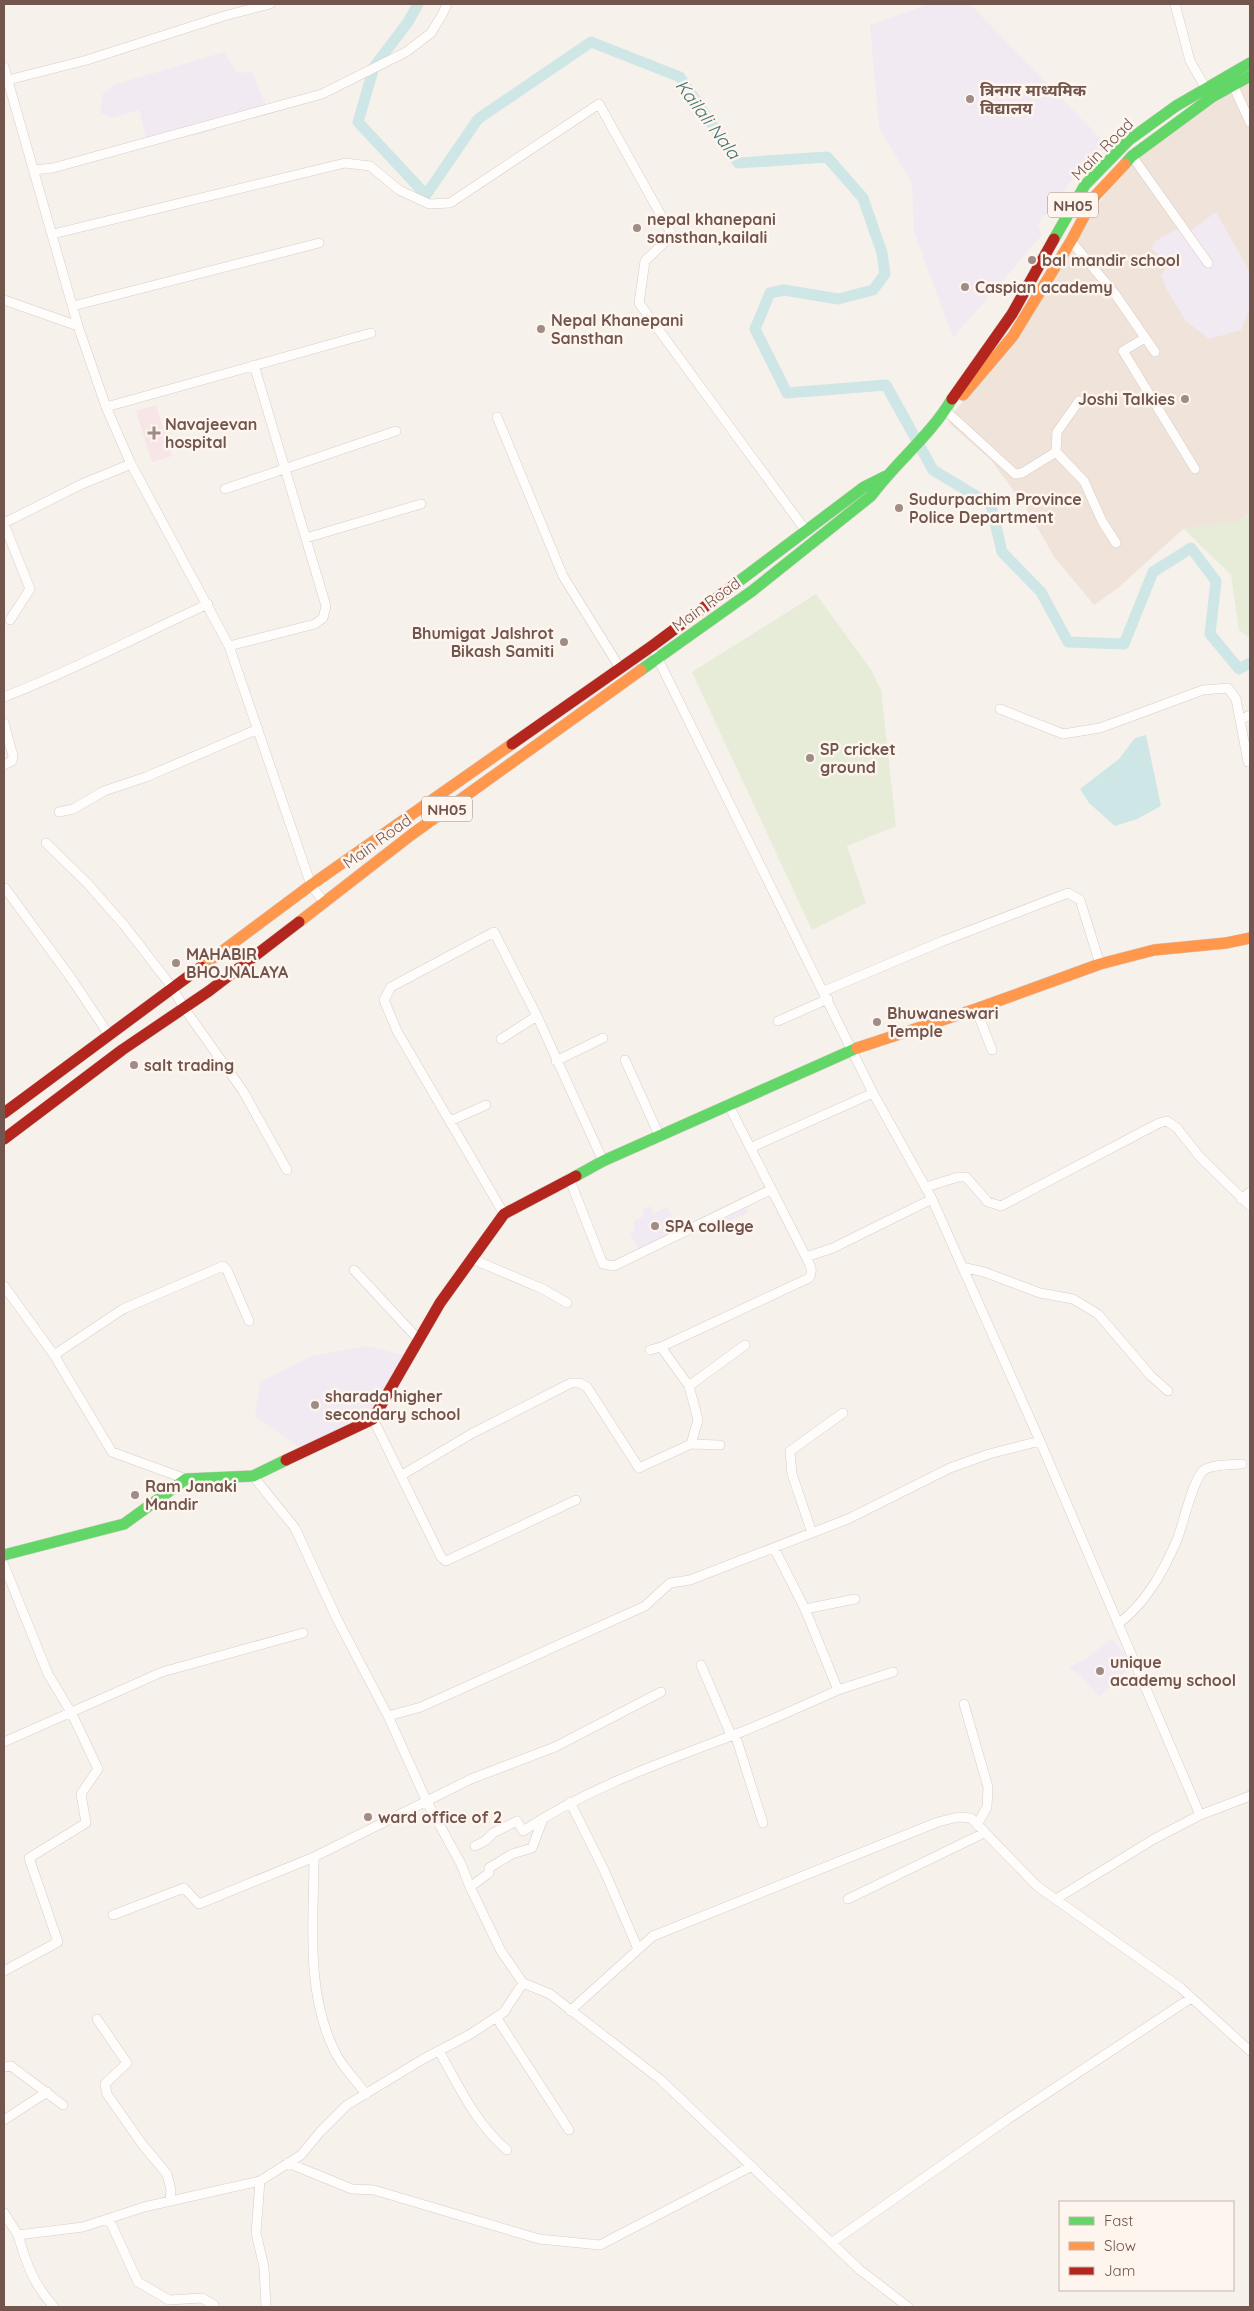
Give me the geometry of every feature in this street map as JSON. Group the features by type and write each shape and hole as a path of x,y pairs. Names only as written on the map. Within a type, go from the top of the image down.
{"main road":[{"name":"Main Road","path":"953,400 962,396 1013,336 1071,241 1095,196 1132,156 1209,93 1250,63"},
{"name":"Main Road","path":"4,1138 76,1083 184,1008 323,901 471,792 752,591 878,490 886,476 906,456 953,400 957,390 1012,314 1085,185 1129,140 1176,106 1233,85 1250,76"},
{"name":"Main Road","path":"4,1113 311,886 652,646 864,487 886,476"},
{"path":"463,779 471,792"},
{"path":"4,1555 124,1524 149,1508 186,1479 253,1476 374,1419 440,1303 504,1214 603,1161 851,1050 976,1010 1100,964 1154,950 1226,943 1250,938"},
{"path":"67,1068 76,1083"}],"street":[{"path":"8,80 87,60 224,16 270,4"},
{"path":"34,170 53,168 322,94 406,52 431,32 447,4"},
{"path":"1175,4 1190,61 1209,93"},
{"path":"4,67 78,326 106,407 131,464 229,646 311,886 323,901"},
{"path":"1233,85 1250,122"},
{"path":"53,234 345,163 370,166 399,190 429,204 450,203 600,104 672,235 645,261 640,303 806,531"},
{"path":"1132,156 1208,263"},
{"path":"1071,241 1114,294 1155,352"},
{"path":"73,306 319,243"},
{"path":"4,300 78,326"},
{"path":"106,407 371,333"},
{"path":"1145,338 1123,351 1195,469"},
{"path":"229,646 315,624 323,618 326,606 254,365"},
{"path":"1079,400 1057,432 1056,452 1084,481 1102,521 1116,542"},
{"path":"943,412 1015,474 1022,473 1056,452"},
{"path":"496,417 563,576 620,668"},
{"path":"225,488 396,431"},
{"path":"10,620 30,589 4,523 82,484 131,464"},
{"path":"306,538 421,504"},
{"path":"4,696 72,669 114,647 208,604"},
{"path":"652,646 826,995 851,1050 932,1198 1040,1441 1200,1815"},
{"path":"1000,709 1063,734 1100,728 1203,690 1228,688 1236,699 1248,762"},
{"path":"1240,720 1250,715"},
{"path":"4,723 13,756 12,761 4,765"},
{"path":"59,812 73,809 104,791 146,777 258,729"},
{"path":"46,843 87,883 124,925 172,987 184,1008 243,1091 286,1170"},
{"path":"5,888 109,1035"},
{"path":"778,1021 826,995 943,941 1068,893 1080,900 1100,964"},
{"path":"504,1214 396,1031 384,1000 391,987 494,932 537,1016 603,1161"},
{"path":"976,1010 992,1050"},
{"path":"502,1039 537,1016"},
{"path":"556,1061 603,1038"},
{"path":"625,1060 659,1135"},
{"path":"750,1148 873,1093"},
{"path":"650,1350 809,1278 812,1274 811,1265 770,1190 728,1104"},
{"path":"450,1122 486,1106"},
{"path":"926,1187 958,1177 966,1177 988,1202 1000,1206 1159,1123 1167,1121 1177,1128 1199,1156 1250,1206"},
{"path":"569,1178 603,1264 607,1267 614,1266 770,1190"},
{"path":"1241,1199 1250,1192"},
{"path":"806,1257 833,1248 932,1198"},
{"path":"472,1259 543,1289 567,1303"},
{"path":"54,1355 123,1309 223,1266 227,1270 249,1321"},
{"path":"962,1267 984,1272 1040,1294 1073,1299 1087,1307 1098,1314 1151,1376 1168,1391"},
{"path":"354,1270 419,1340"},
{"path":"4,1286 54,1355 112,1452 186,1479"},
{"path":"689,1386 746,1345"},
{"path":"660,1347 689,1386 698,1420 691,1444"},
{"path":"402,1474 471,1434 571,1383 580,1383 587,1387 639,1468 691,1444 720,1445"},
{"path":"812,1532 792,1474 790,1451 843,1413"},
{"path":"374,1419 442,1557 446,1561 576,1500"},
{"path":"388,1716 421,1707 645,1606 670,1583 690,1580 812,1532 848,1520 950,1468 989,1454 1040,1441"},
{"path":"1118,1624 1130,1615 1152,1590 1176,1541 1198,1477 1206,1468 1242,1464"},
{"path":"253,1476 295,1528 337,1619 388,1716 427,1802 461,1864 470,1887 502,1951 523,1983 550,1994 661,2080 860,2270 908,2307"},
{"path":"774,1548 805,1609 838,1690"},
{"path":"4,1564 48,1674 72,1714 98,1769 80,1794 86,1823 29,1858 58,1942 4,1971"},
{"path":"805,1609 855,1599"},
{"path":"4,1742 72,1714 90,1702 162,1672 303,1633"},
{"path":"700,1665 733,1735 763,1823"},
{"path":"475,1846 506,1825 518,1821 524,1831 570,1802 635,1772 733,1735 838,1690 893,1672"},
{"path":"113,1915 184,1888 199,1904 314,1857 471,1779 556,1747 661,1692"},
{"path":"964,1704 988,1787 987,1807 977,1825"},
{"path":"1056,1899 1154,1839 1200,1815 1250,1796"},
{"path":"570,1802 604,1870 638,1949"},
{"path":"570,2011 653,1936 938,1822 958,1817 971,1818 1022,1873 1181,1988 1250,2051"},
{"path":"470,1887 488,1873 489,1868 512,1854 532,1848 543,1819"},
{"path":"848,1899 984,1833"},
{"path":"314,1857 313,1979 325,2028 335,2052 366,2094"},
{"path":"18,2235 83,2227 170,2202 260,2181 301,2155 320,2132 347,2105 438,2051 469,2035 504,2012 523,1983"},
{"path":"831,2242 1008,2119 1191,1998"},
{"path":"496,2017 569,2130"},
{"path":"97,2019 127,2063 105,2084 107,2094 142,2144 167,2174 171,2190 170,2202"},
{"path":"438,2051 467,2102 497,2141 507,2150"},
{"path":"4,2067 11,2066 63,2105"},
{"path":"4,2120 47,2092"},
{"path":"288,2163 352,2189 374,2190 539,2239 600,2245 752,2166"},
{"path":"260,2181 256,2233 264,2267 266,2307"},
{"path":"4,2213 18,2235 27,2267 39,2291 54,2307"},
{"path":"109,2219 138,2282 169,2300 202,2298 214,2305"}],"shaded area":[{"name":"त्रिनगर माध्यमिक विद्यालय","path":"929,4 970,4 1107,145 1076,175 1038,224 1042,235 953,338 914,232 912,183 879,128 870,25"},
{"path":"224,52 237,73 252,72 267,107 253,116 200,135 166,139 146,138 139,110 112,118 100,113 102,95 113,85"},
{"path":"1250,80 1250,512 1238,522 1183,529 1118,588 1094,605 1055,558 1025,506 991,460 949,423 954,412 997,361 1081,229 1123,169 1154,141"},
{"path":"1216,212 1250,272 1250,308 1241,330 1209,339 1186,321 1168,292 1161,276 1169,263 1152,249 1154,242 1175,230 1190,231"},
{"name":"Navajeevan hospital","path":"156,405 172,456 152,462 136,411"},
{"path":"1146,735 1161,806 1137,819 1115,826 1089,803 1080,789 1119,759 1135,738"},
{"name":"SPA college","path":"650,1206 654,1213 668,1207 679,1233 640,1252 630,1233 635,1230 633,1221 644,1216 642,1210"},
{"path":"747,1206 748,1213 719,1226 715,1220"},
{"name":"sharada higher secondary school","path":"367,1346 403,1355 370,1414 330,1438 298,1447 255,1416 260,1382 311,1356"},
{"name":"unique academy school","path":"1112,1638 1131,1662 1122,1676 1099,1697 1081,1676 1069,1667 1090,1656"}],"green space":[{"path":"1250,512 1250,638 1239,630 1231,575 1183,528 1238,522"},
{"name":"SP cricket ground","path":"816,594 872,671 881,690 896,826 847,846 866,903 812,930 692,672"}],"waterway":[{"name":"Kailali Nala","path":"418,4 408,22 374,67 358,122 426,195 478,119 591,42 680,77 738,163 827,157 863,198 882,253 885,274 873,290 838,299 784,290 770,293 755,329 787,393 886,385 933,470 991,505 1002,552 1041,592 1068,642 1124,644 1153,572 1191,548 1216,581 1210,634 1239,669 1250,663"}],"traffic: fast":[{"path":"1054,239 1085,185 1129,140 1176,106 1250,63"},
{"path":"1125,164 1132,156 1212,97 1250,76"},
{"path":"641,670 752,591 871,496 934,425 952,399"},
{"path":"734,585 864,487 886,476"},
{"path":"576,1176 603,1161 857,1048"},
{"path":"4,1555 124,1524 186,1479 253,1476 286,1460"}],"traffic: slow":[{"path":"963,395 1013,336 1071,241 1095,196 1125,164"},
{"path":"299,922 411,835 641,670"},
{"path":"201,967 311,885 512,744"},
{"path":"857,1048 976,1009 1100,964 1154,950 1226,943 1250,938"}],"traffic: jam":[{"path":"952,399 1012,314 1054,239"},
{"path":"512,744 652,646 734,585"},
{"path":"4,1139 122,1050 209,991 299,922"},
{"path":"4,1113 201,967"},
{"path":"286,1460 373,1419 440,1303 504,1214 576,1176"}],"place":[{"name":"त्रिनगर माध्यमिक विद्यालय","path":"970,99"},
{"name":"nepal khanepani sansthan,kailali","path":"637,228"},
{"name":"bal mandir school","path":"1032,260"},
{"name":"Caspian academy","path":"965,287"},
{"name":"Nepal Khanepani Sansthan","path":"541,329"},
{"name":"Joshi Talkies","path":"1185,399"},
{"name":"Navajeevan hospital","path":"154,433"},
{"name":"Sudurpachim Province Police Department","path":"899,508"},
{"name":"Bhumigat Jalshrot Bikash Samiti","path":"564,642"},
{"name":"SP cricket ground","path":"810,758"},
{"name":"MAHABIR BHOJNALAYA","path":"176,963"},
{"name":"Bhuwaneswari Temple","path":"877,1022"},
{"name":"salt trading","path":"134,1065"},
{"name":"SPA college","path":"655,1226"},
{"name":"sharada higher secondary school","path":"315,1405"},
{"name":"Ram Janaki Mandir","path":"135,1495"},
{"name":"unique academy school","path":"1100,1671"},
{"name":"ward office of 2","path":"368,1817"}]}
